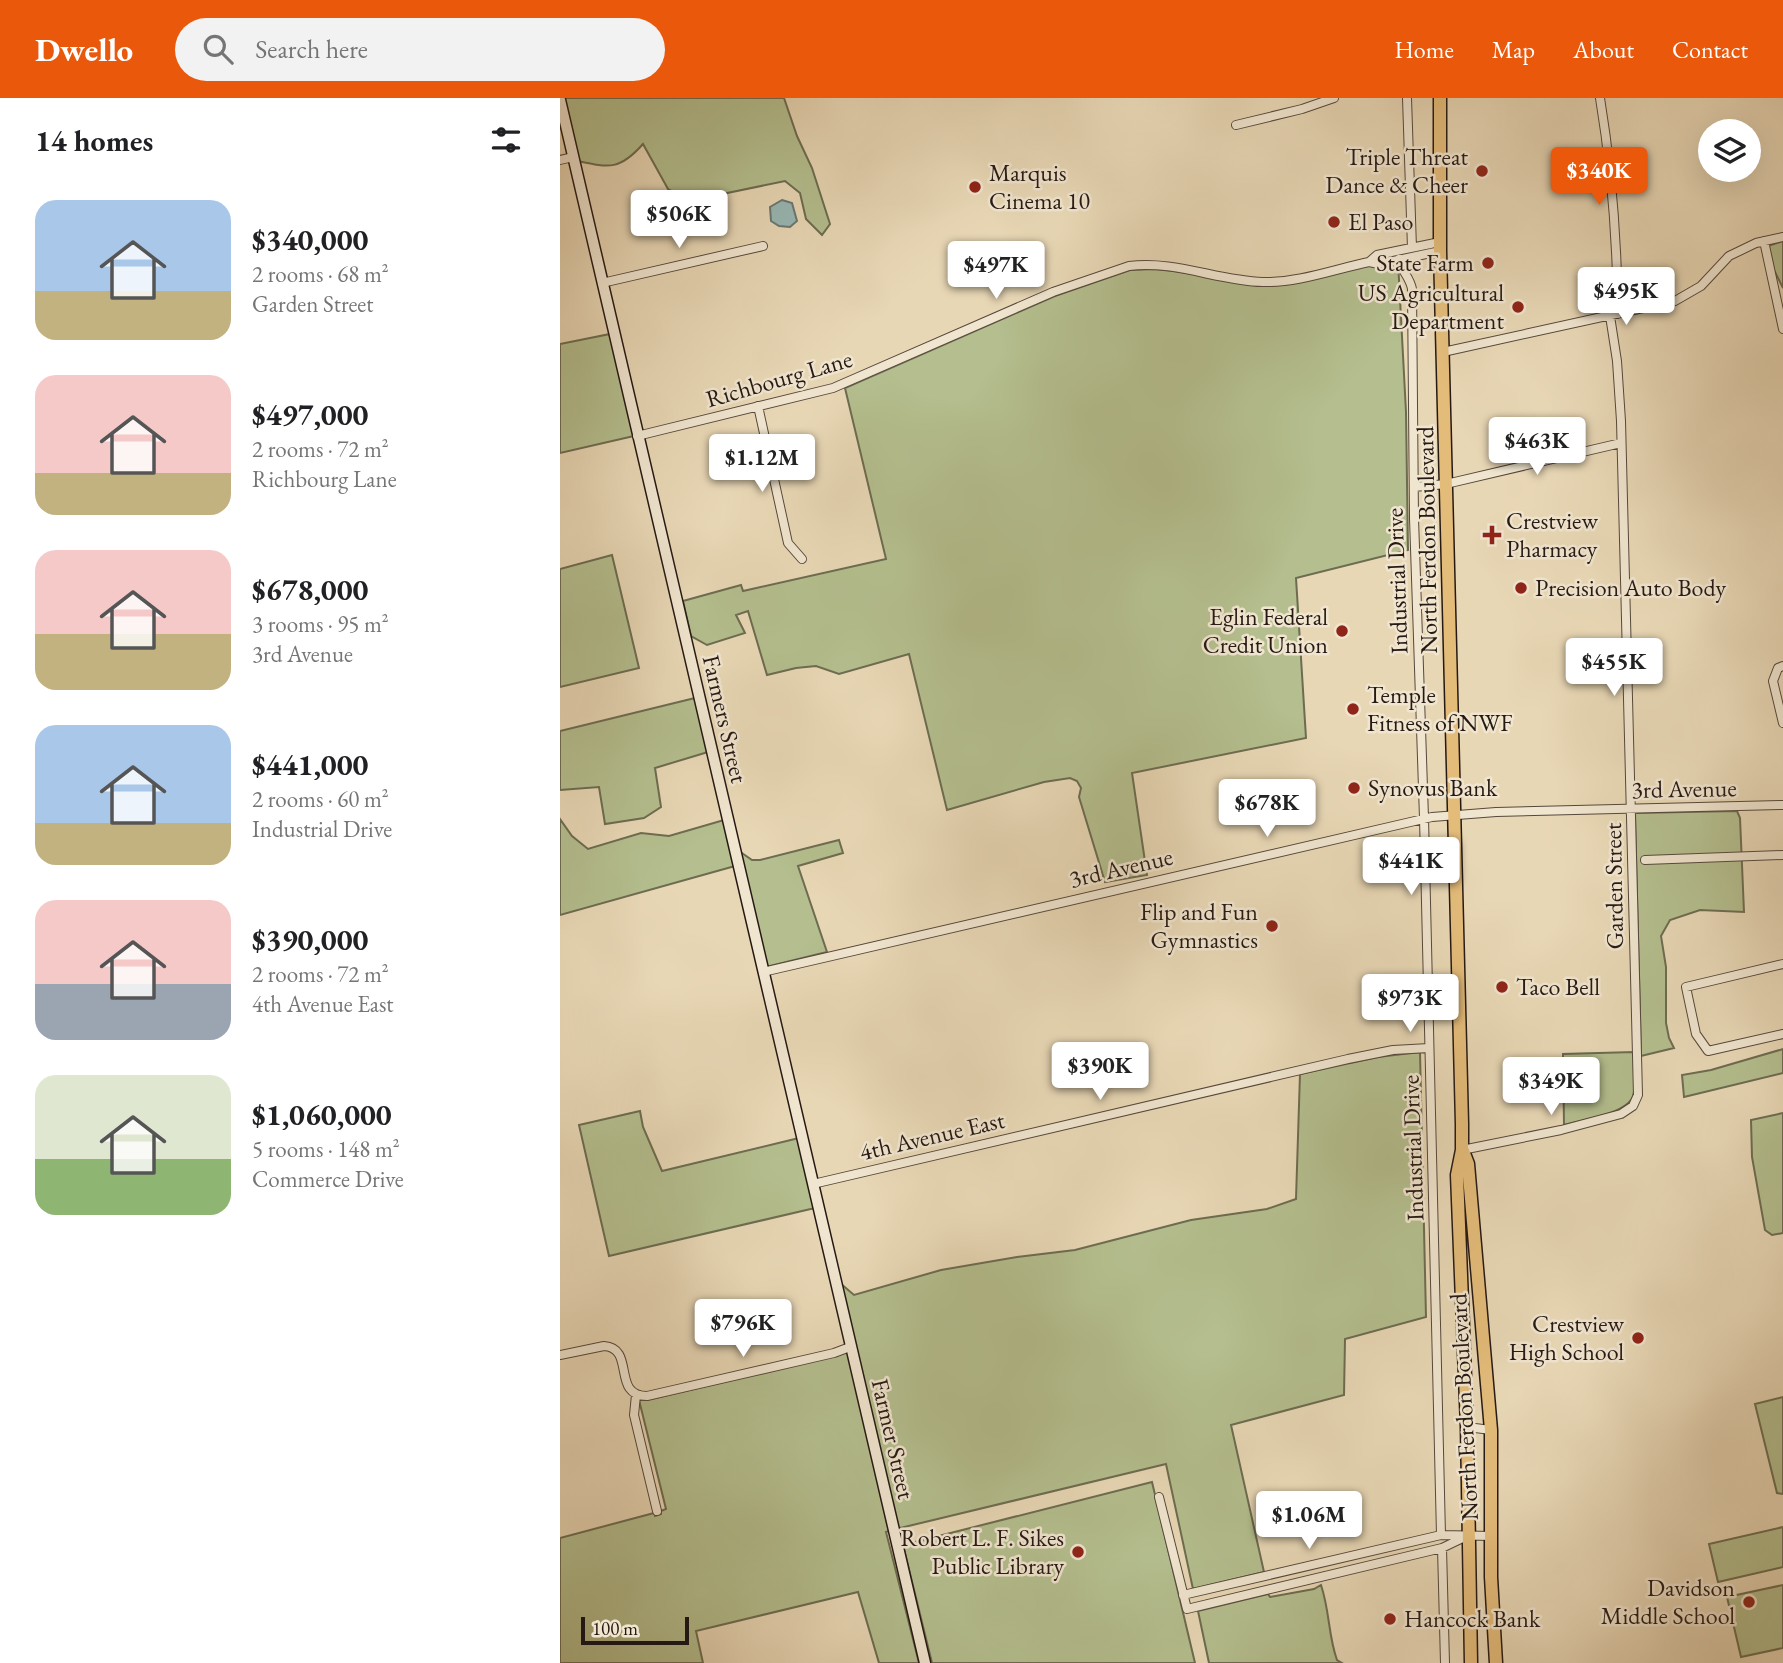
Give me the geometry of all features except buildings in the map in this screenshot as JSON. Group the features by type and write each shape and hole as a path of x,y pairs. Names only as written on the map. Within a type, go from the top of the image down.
{"main road":[{"name":"North Ferdon Boulevard","path":"1440,98 1440,247 1462,1150 1457,1175 1467,1427 1471,1663"},
{"name":"North Ferdon Boulevard","path":"1462,1150 1468,1164 1491,1430 1496,1663"}],"street":[{"path":"1236,125 1302,109 1334,98"},
{"path":"1407,98 1412,248"},
{"name":"Garden Street","path":"1462,1150 1553,1132 1621,1114 1635,1102 1638,1095 1621,443 1614,315 1615,225 1607,139 1600,98"},
{"name":"Farmers Street","path":"560,100 850,1347"},
{"path":"560,160 573,157"},
{"path":"1444,352 1614,315 1686,296 1701,286 1729,256 1783,236"},
{"path":"1764,241 1783,329"},
{"path":"602,283 763,246"},
{"name":"Richbourg Lane","path":"1369,262 1377,255 1412,248 1440,247"},
{"name":"Richbourg Lane","path":"637,436 854,381 1053,292 1129,266 1174,267 1266,282 1289,280 1369,262 1379,264 1440,247"},
{"name":"Industrial Drive","path":"1399,259 1401,269 1410,281 1412,289 1414,487 1441,1535"},
{"path":"758,406 788,543 802,559"},
{"path":"1414,487 1446,484 1621,443"},
{"path":"1783,666 1778,668 1773,681 1783,723"},
{"name":"3rd Avenue","path":"764,972 1424,818 1783,805"},
{"path":"1645,860 1783,855"},
{"path":"1783,964 1686,986 1696,1034 1707,1051 1783,1034"},
{"name":"4th Avenue East","path":"813,1184 1348,1059 1393,1050 1429,1048"},
{"path":"560,1355 611,1346 620,1354 627,1385 636,1395 647,1396 850,1347"},
{"name":"Farmer Street","path":"850,1347 925,1663"},
{"path":"636,1395 634,1415 657,1511"},
{"path":"1467,1427 1491,1430"},
{"path":"1159,1497 1187,1609 1442,1548 1468,1536"},
{"path":"1183,1595 1441,1535 1492,1536"},
{"path":"1386,1548 1389,1561"},
{"path":"1442,1548 1445,1663"},
{"path":"1281,1573 1284,1586"}],"green space":[{"path":"563,98 784,98 812,168 830,224 822,235 806,219 800,193 785,181 689,201 668,189 643,144 628,159 614,165 578,161"},
{"path":"1783,241 1783,288 1774,270 1768,246"},
{"path":"1398,261 1406,412 1408,550 1296,578 1306,738 1132,773 1147,875 1105,882 1079,797 1081,788 1077,781 1070,778 1044,782 947,810 909,654 839,674 816,666 767,675 748,611 736,615 745,633 707,645 691,636 683,601 741,585 743,591 886,559 845,388 1055,296 1130,270 1174,271 1267,286 1290,284 1372,264"},
{"path":"610,334 634,436 560,453 560,344"},
{"path":"612,555 639,668 560,687 560,569"},
{"path":"695,698 708,752 655,768 661,807 644,818 605,824 599,787 560,790 560,731"},
{"path":"1737,811 1740,818 1744,912 1700,910 1670,920 1661,936 1666,967 1666,1023 1674,1048 1641,1056 1635,813"},
{"path":"560,819 572,836 588,849 641,833 669,836 724,820 735,866 560,915"},
{"path":"839,840 843,853 798,866 827,952 766,967 739,851 752,860 760,860"},
{"path":"1783,1049 1783,1073 1684,1097 1682,1075 1711,1070"},
{"path":"1420,1052 1426,1317 1345,1339 1344,1395 1231,1425 1264,1572 1193,1589 1166,1464 896,1529 840,1283 854,1295 941,1270 1075,1250 1191,1220 1267,1209 1296,1199 1300,1074 1378,1057"},
{"path":"1634,1052 1635,1086 1629,1102 1613,1112 1564,1125 1563,1054"},
{"path":"640,1111 643,1127 662,1171 799,1138 815,1208 609,1256 579,1125"},
{"path":"1783,1113 1783,1233 1772,1235 1765,1230 1752,1157 1751,1120"},
{"path":"848,1352 889,1531 886,1532 919,1663 879,1663 858,1592 696,1631 703,1663 560,1663 560,1538 654,1513 655,1516 666,1509 639,1400"},
{"path":"1783,1397 1783,1494 1777,1493 1755,1404"},
{"path":"1152,1482 1195,1663 932,1663 903,1545"},
{"path":"1783,1527 1783,1567 1718,1582 1709,1544"},
{"path":"1321,1585 1334,1651 1337,1660 1342,1663 1209,1663 1198,1611 1268,1594 1270,1597 1314,1589"},
{"path":"1783,1585 1783,1648 1741,1657 1727,1597"}],"water":[{"path":"782,200 792,203 797,221 790,227 779,226 771,221 770,207"}],"place":[{"name":"Triple Threat Dance & Cheer","path":"1482,171"},
{"name":"Marquis Cinema 10","path":"975,187"},
{"name":"El Paso","path":"1334,222"},
{"name":"State Farm","path":"1488,263"},
{"name":"US Agricultural Department","path":"1518,307"},
{"name":"Crestview Pharmacy","path":"1492,535"},
{"name":"Precision Auto Body","path":"1521,588"},
{"name":"Eglin Federal Credit Union","path":"1342,631"},
{"name":"Temple Fitness of NWF","path":"1353,709"},
{"name":"Synovus Bank","path":"1354,788"},
{"name":"Flip and Fun Gymnastics","path":"1272,926"},
{"name":"Taco Bell","path":"1502,987"},
{"name":"Crestview High School","path":"1638,1338"},
{"name":"Robert L. F. Sikes Public Library","path":"1078,1552"},
{"name":"Davidson Middle School","path":"1749,1602"},
{"name":"Hancock Bank","path":"1390,1619"}]}
